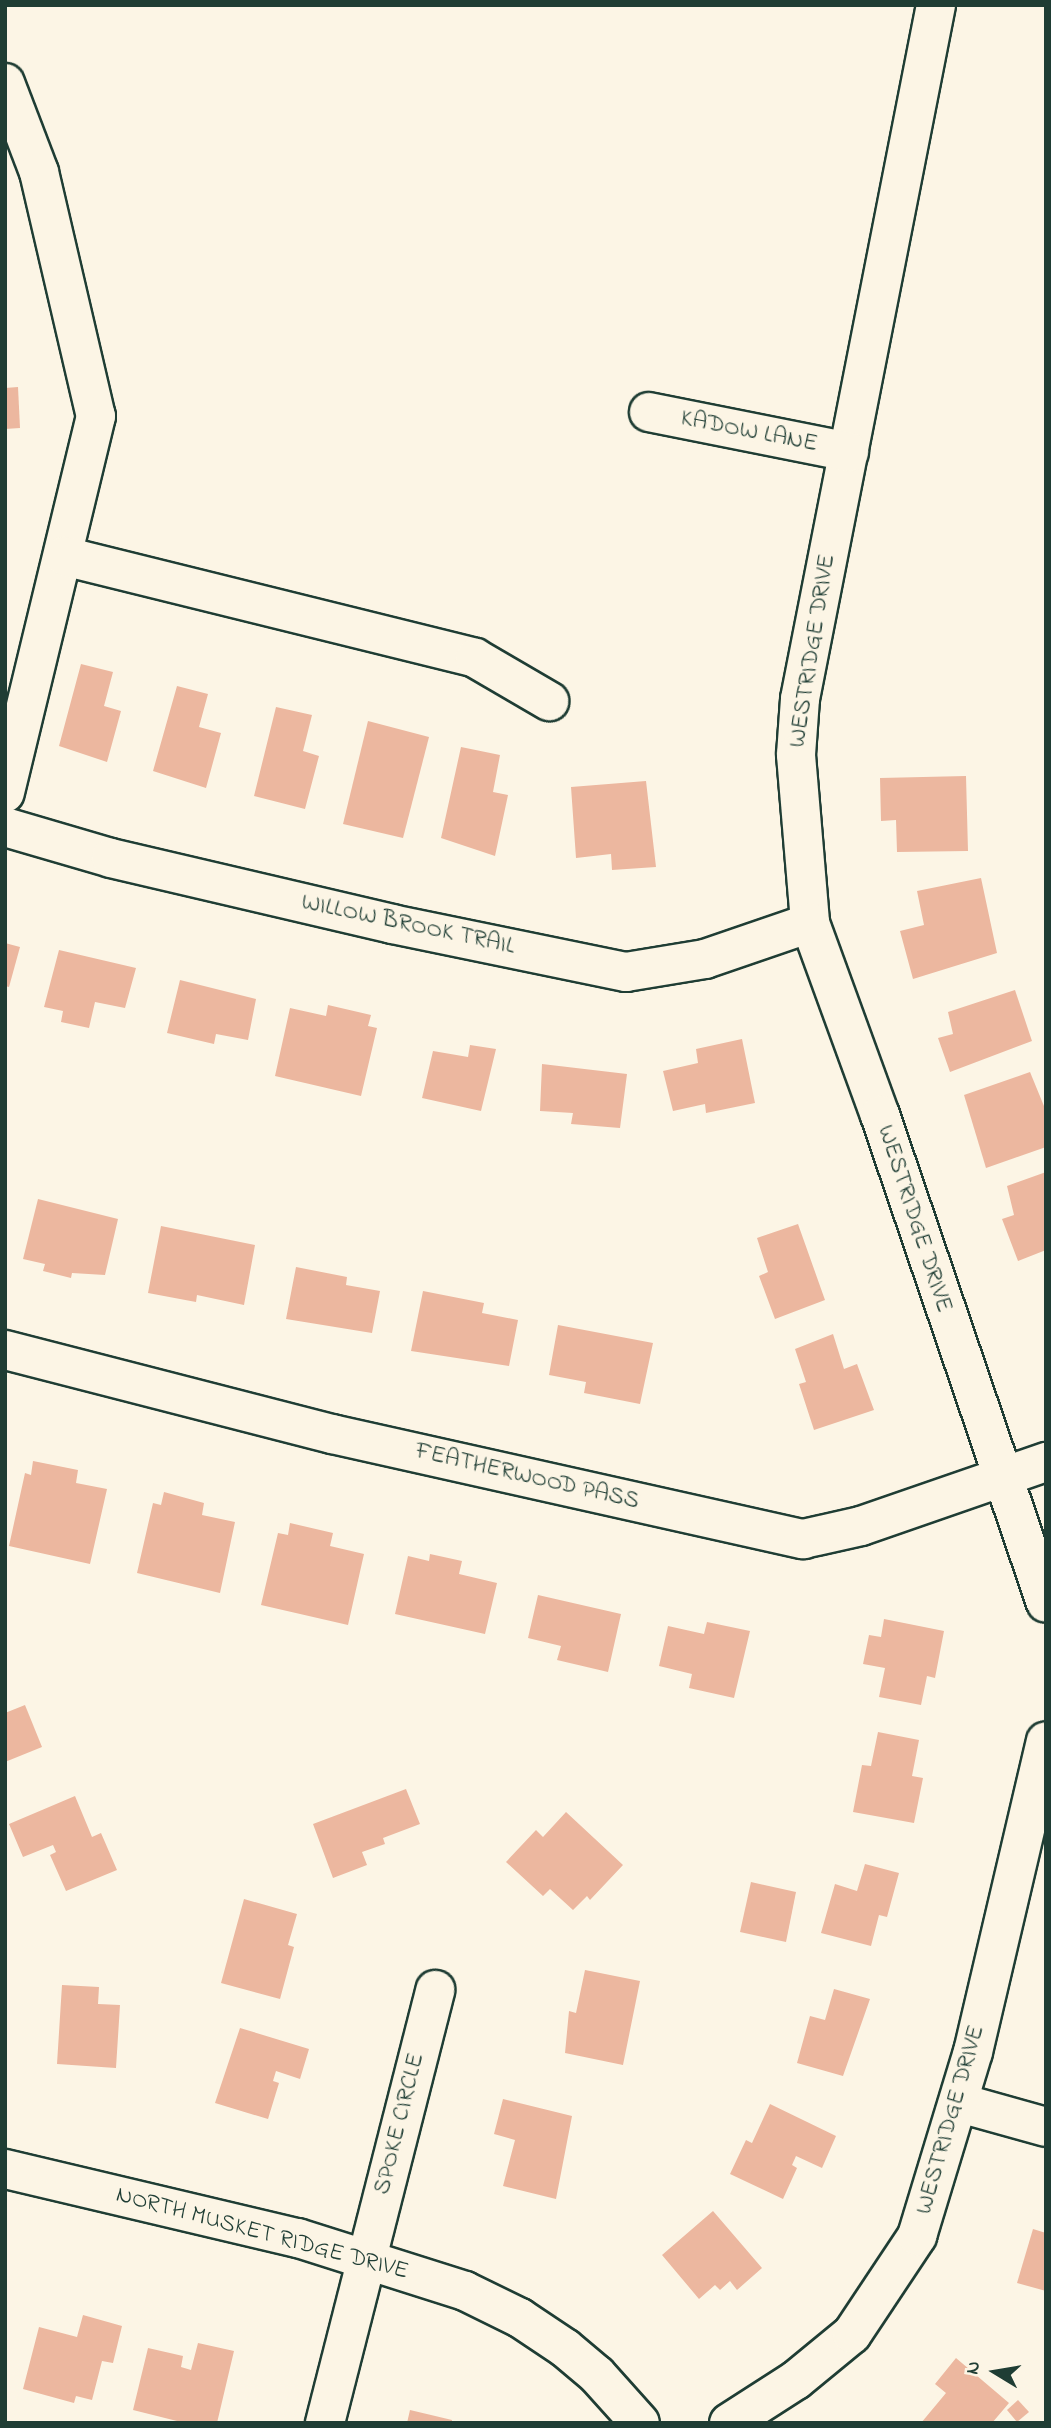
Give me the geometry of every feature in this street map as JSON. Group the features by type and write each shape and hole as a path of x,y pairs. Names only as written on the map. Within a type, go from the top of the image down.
{"street":[{"name":"WESTRIDGE DRIVE","path":"936,5 800,699 796,744 810,923 880,1115 1046,1603"},
{"path":"5,83 39,172 96,416 5,793"},
{"name":"KADOW LANE","path":"649,412 849,452"},
{"path":"64,556 475,658 549,701"},
{"name":"WILLOW BROOK TRAIL","path":"5,827 392,924 626,972 705,959 810,923"},
{"name":"FEATHERWOOD PASS","path":"5,1350 332,1434 803,1539 861,1526 1046,1462"},
{"name":"WESTRIDGE DRIVE","path":"729,2423 796,2379 852,2334 917,2236 960,2103 1046,1741"},
{"name":"SPOKE CIRCLE","path":"325,2423 435,1990"},
{"path":"960,2103 1046,2127"},
{"name":"NORTH MUSKET RIDGE DRIVE","path":"5,2169 366,2258 464,2291 520,2318 597,2375 639,2423"}],"building":[{"path":"18,387 20,428 5,429 5,388"},
{"path":"81,664 113,672 104,706 121,711 107,762 59,746"},
{"path":"177,686 208,694 199,727 221,733 206,788 153,771"},
{"path":"276,707 312,715 303,751 319,756 305,809 254,796"},
{"path":"368,721 429,737 403,838 343,824"},
{"path":"461,747 500,755 493,792 508,795 495,856 441,838"},
{"path":"966,776 968,851 897,852 896,820 881,821 880,778"},
{"path":"646,781 656,867 612,870 611,854 576,858 571,787"},
{"path":"981,878 997,953 913,979 900,931 924,925 917,891"},
{"path":"5,943 20,947 9,987 5,986"},
{"path":"59,950 136,968 125,1008 95,1002 89,1028 61,1022 63,1011 44,1007"},
{"path":"180,980 256,999 248,1040 216,1034 214,1044 167,1033"},
{"path":"1015,990 1032,1041 950,1072 938,1038 953,1034 948,1012"},
{"path":"328,1005 371,1015 368,1026 377,1028 361,1096 275,1076 290,1008 326,1016"},
{"path":"742,1039 755,1103 706,1113 705,1104 673,1111 663,1071 698,1063 696,1049"},
{"path":"470,1045 496,1049 481,1111 422,1098 433,1051 468,1057"},
{"path":"542,1064 627,1074 620,1128 571,1124 573,1113 540,1111"},
{"path":"1030,1072 1046,1111 1046,1147 986,1168 964,1095"},
{"path":"1046,1172 1046,1250 1018,1261 1002,1219 1014,1215 1007,1186"},
{"path":"38,1199 118,1219 105,1275 72,1273 71,1278 43,1271 45,1264 23,1259"},
{"path":"798,1224 825,1300 775,1319 759,1276 768,1272 757,1238"},
{"path":"161,1226 255,1245 244,1305 197,1295 196,1302 148,1293"},
{"path":"296,1267 347,1277 346,1285 380,1291 372,1333 286,1319"},
{"path":"423,1291 484,1303 482,1313 518,1320 509,1366 411,1351"},
{"path":"558,1325 653,1343 640,1404 584,1393 586,1382 549,1375"},
{"path":"833,1334 844,1369 857,1364 874,1410 814,1430 799,1384 806,1382 795,1349"},
{"path":"33,1461 78,1470 76,1483 107,1489 90,1564 9,1546 25,1473 31,1475"},
{"path":"164,1492 204,1503 202,1515 235,1522 220,1593 137,1573 153,1503 161,1505"},
{"path":"290,1523 333,1533 330,1546 364,1554 348,1625 261,1605 278,1533 288,1535"},
{"path":"430,1554 462,1561 459,1574 497,1583 485,1634 395,1614 408,1556 429,1561"},
{"path":"538,1595 621,1614 608,1672 557,1660 561,1646 528,1638"},
{"path":"884,1619 944,1631 935,1678 927,1676 921,1705 879,1697 885,1668 863,1664 869,1635 881,1637"},
{"path":"707,1622 750,1631 734,1698 689,1688 692,1674 659,1666 668,1626 704,1634"},
{"path":"25,1705 42,1747 5,1762 5,1713"},
{"path":"878,1732 919,1740 912,1776 923,1778 914,1823 853,1812 862,1765 871,1766"},
{"path":"406,1789 420,1824 383,1838 385,1844 362,1852 367,1865 333,1878 313,1824"},
{"path":"75,1796 92,1837 101,1833 117,1870 66,1891 50,1855 56,1852 53,1845 23,1857 9,1824"},
{"path":"566,1812 623,1865 590,1900 587,1896 573,1910 550,1889 543,1896 506,1862 536,1830 543,1837"},
{"path":"865,1864 899,1873 887,1917 879,1915 871,1946 821,1933 835,1884 857,1891"},
{"path":"751,1882 796,1892 786,1942 740,1932"},
{"path":"244,1899 297,1914 288,1945 294,1947 280,1999 221,1983"},
{"path":"585,1970 640,1981 623,2065 565,2053 569,2011 576,2013"},
{"path":"62,1985 99,1987 98,2004 120,2005 116,2068 57,2064"},
{"path":"834,1989 870,1999 843,2076 797,2063 810,2016 825,2020"},
{"path":"240,2028 309,2049 300,2079 276,2071 273,2081 279,2083 268,2119 215,2103"},
{"path":"503,2099 572,2116 556,2199 503,2186 515,2140 494,2134"},
{"path":"770,2104 836,2136 822,2168 796,2156 792,2165 797,2168 783,2199 730,2174 746,2140 752,2143"},
{"path":"713,2211 762,2268 737,2290 730,2281 720,2290 715,2285 699,2299 662,2255"},
{"path":"1033,2229 1046,2233 1046,2291 1017,2283"},
{"path":"83,2315 122,2326 113,2363 102,2361 92,2400 76,2396 74,2403 23,2389 39,2327 77,2337"},
{"path":"198,2343 234,2351 217,2423 185,2423 133,2410 148,2348 183,2356 181,2367 191,2370"},
{"path":"956,2358 1009,2403 992,2423 921,2423 946,2393 935,2384"},
{"path":"1018,2400 1029,2412 1017,2422 1007,2410"},
{"path":"410,2410 452,2420 452,2423 407,2423"}]}
